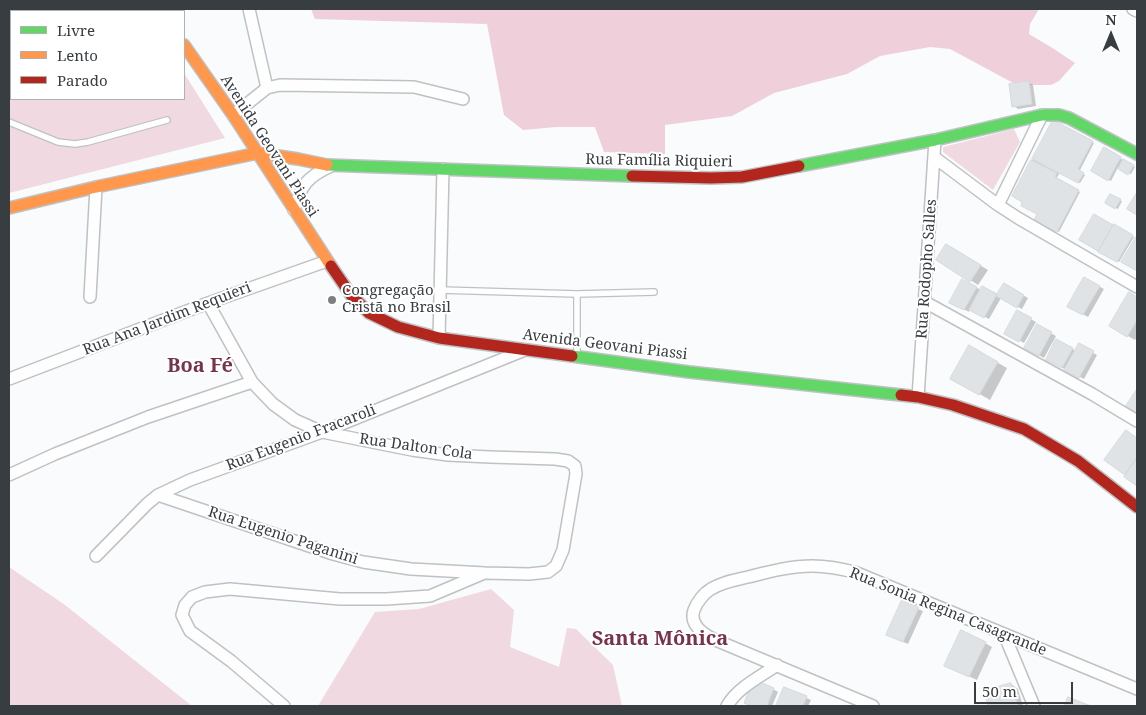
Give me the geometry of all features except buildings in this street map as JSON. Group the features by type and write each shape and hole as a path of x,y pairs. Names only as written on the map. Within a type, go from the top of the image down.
{"street":[{"path":"249,9 267,88"},
{"path":"1133,9 1137,12"},
{"name":"Avenida Geovani Piassi","path":"185,46 233,115 327,261 351,295 369,313 398,327 439,338 689,372 918,397 953,405 1024,429 1078,461 1137,507"},
{"path":"233,115 267,88 280,85 414,87 463,99"},
{"path":"998,205 1042,115"},
{"name":"Rua Família Riquieri","path":"258,153 330,166 711,178 742,177 935,140 1042,115 1059,115 1069,118 1137,154"},
{"name":"Rua Rodopho Salles","path":"918,397 935,140"},
{"path":"9,208 96,187 258,153"},
{"path":"934,157 1018,218 1137,287"},
{"path":"294,210 306,181 330,166"},
{"path":"439,338 443,169"},
{"path":"90,297 96,187"},
{"name":"Rua Ana Jardim Requieri","path":"9,379 208,303 327,261"},
{"path":"925,302 1092,394 1137,421"},
{"name":"Rua Dalton Cola","path":"208,303 252,382 273,404 295,420 322,432 412,450 448,455 568,461"},
{"name":"Rua Eugenio Fracaroli","path":"96,556 158,495 190,480 322,432 526,350"},
{"path":"9,476 55,454 148,417 252,382"},
{"name":"Rua Eugenio Paganini","path":"158,495 333,554 363,562 411,569 529,574 548,572 556,566 563,550 576,474 575,466 568,461"},
{"name":"Rua Sonia Regina Casagrande","path":"777,666 702,633 695,624 693,617 694,610 700,599 711,589 725,582 793,568 812,566 858,572 1137,689"},
{"path":"284,706 231,661 190,631 182,616 185,605 192,597 205,592 230,589 340,599 386,599 430,596 485,573"},
{"path":"1004,634 1034,706"},
{"path":"727,706 746,686 777,666 873,706"}],"lane":[{"path":"9,122 58,142 75,144 167,120"},
{"path":"440,290 577,294 654,292"},
{"path":"577,294 577,357"}],"shaded area":[{"path":"9,9 143,9 10,10 10,100 185,100 185,75 225,138 9,193"},
{"path":"311,9 1039,9 1030,24 1029,34 1075,63 1059,81 1051,85 1017,85 950,49 930,47 880,56 847,74 774,93 732,116 665,125 665,154 604,152 595,127 556,127 523,130 504,115 487,24 315,19"},
{"path":"1014,129 1020,142 993,190 943,152 943,147"},
{"path":"9,567 65,605 192,706 9,706"},
{"path":"491,589 514,610 510,647 559,667 567,628 576,629 613,665 622,706 318,706 375,612 419,609"}],"traffic: fast":[{"path":"799,166 935,140 1042,115 1059,115 1069,118 1137,154"},
{"path":"327,165 632,176"},
{"path":"572,356 689,372 901,395"}],"traffic: slow":[{"path":"185,46 233,115 331,266"},
{"path":"9,208 96,187 258,153 327,165"}],"traffic: jam":[{"path":"632,176 742,177 799,166"},
{"path":"331,266 351,295 369,313 398,327 439,338 572,356"},
{"path":"901,395 953,405 1024,429 1078,461 1137,507"}],"place":[{"name":"Congregação Cristã no Brasil","path":"332,300"}],"district":[{"name":"Boa Fé","path":"200,366"},
{"name":"Santa Mônica","path":"660,639"}]}
